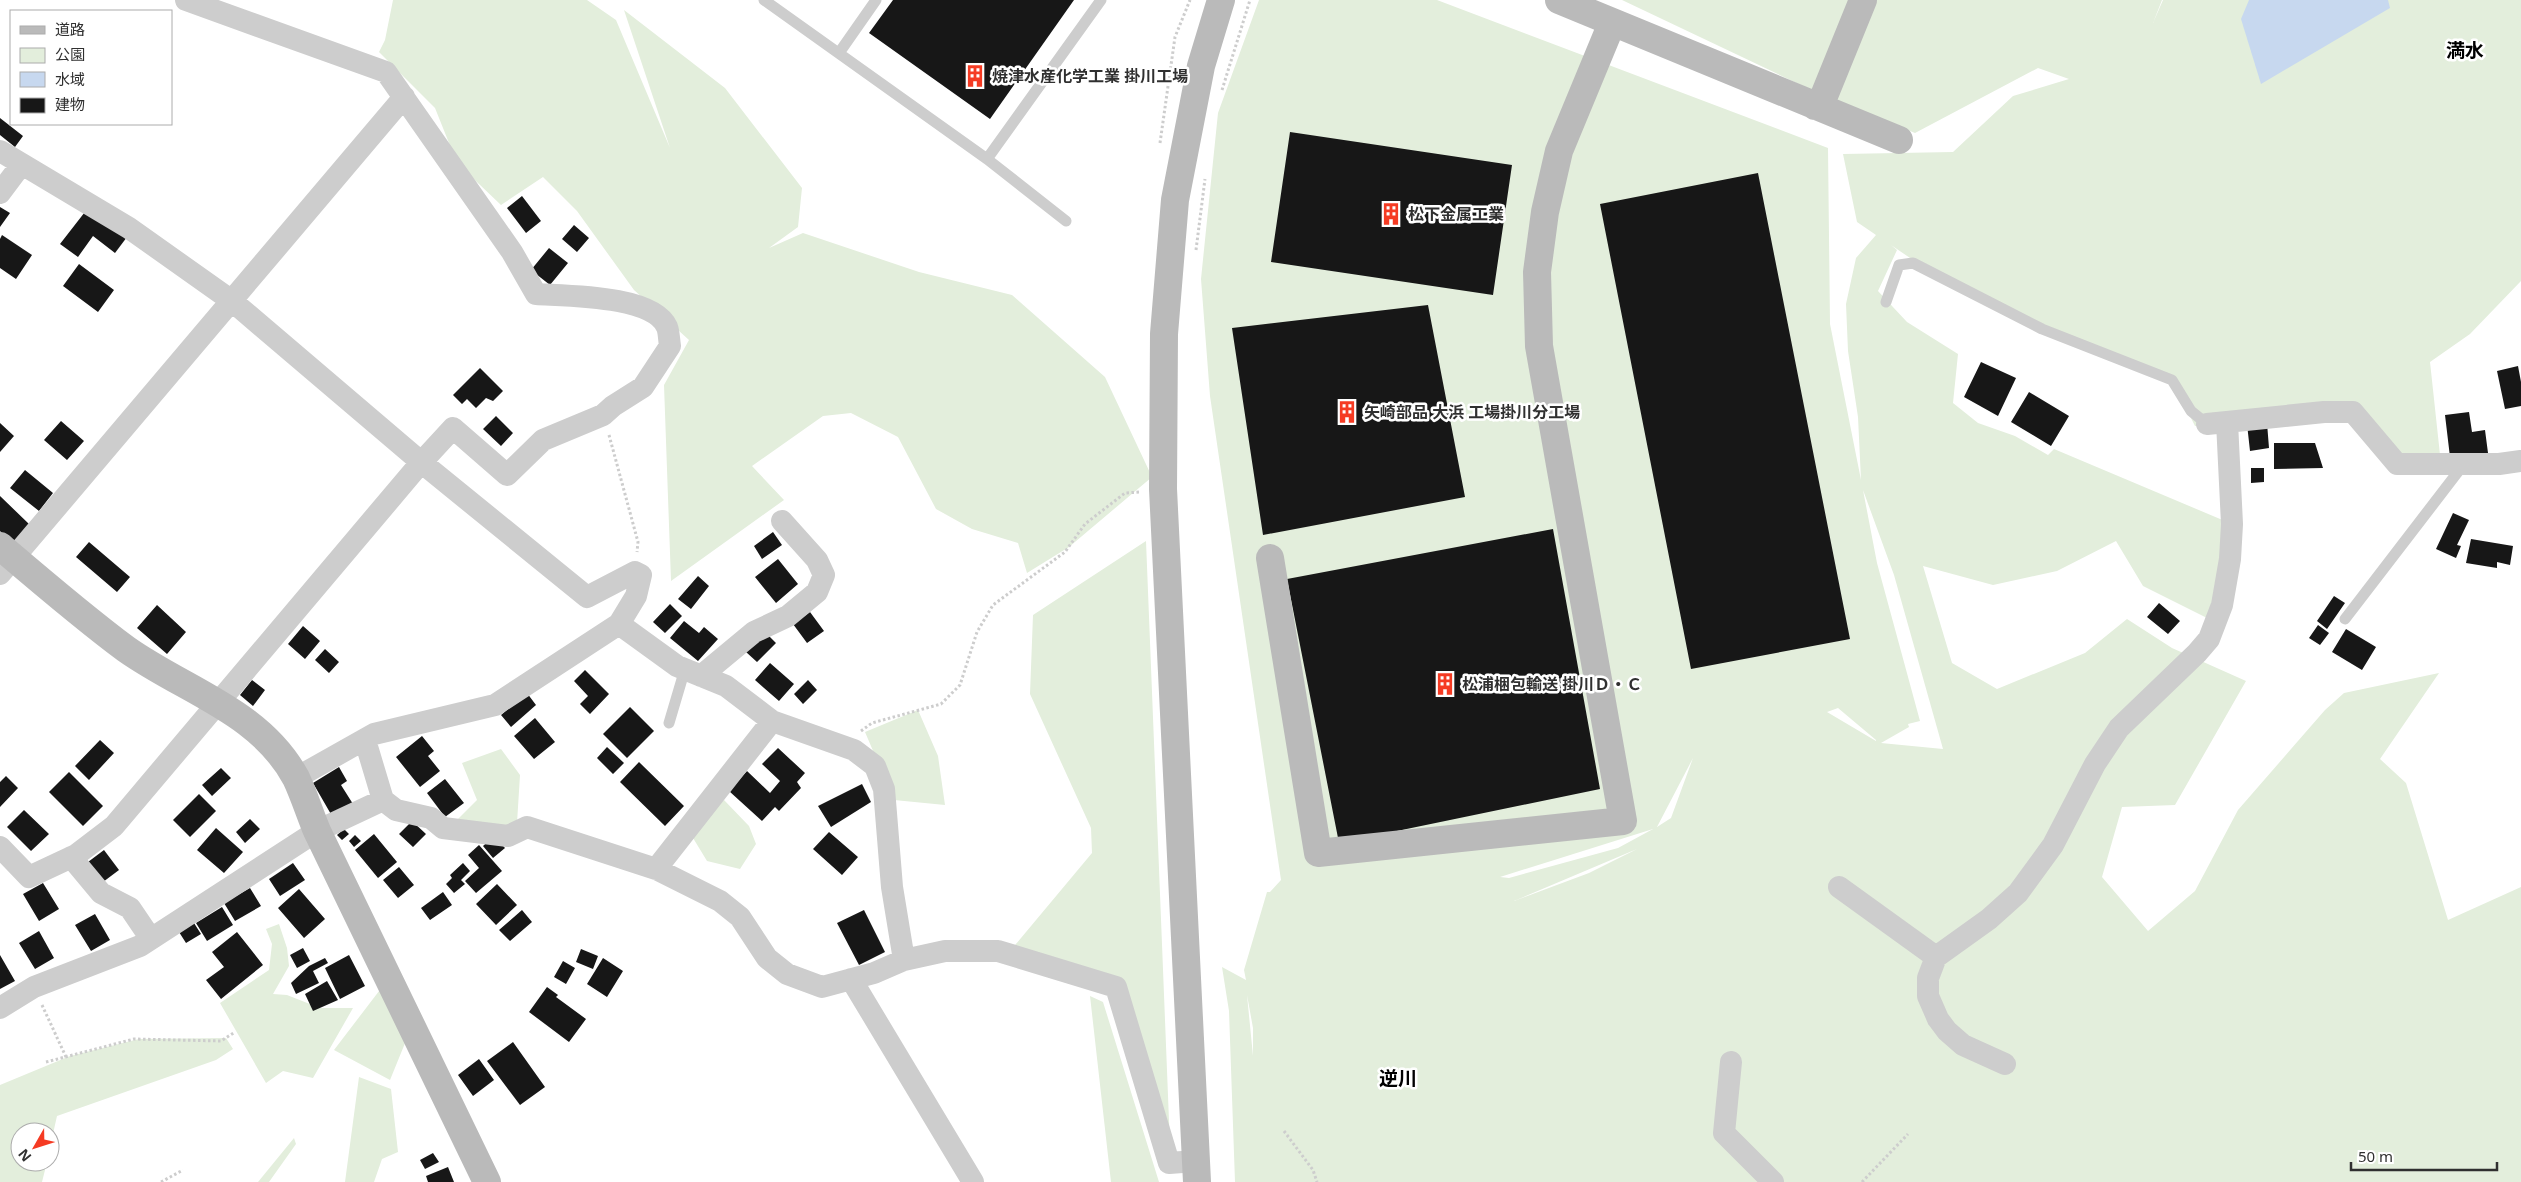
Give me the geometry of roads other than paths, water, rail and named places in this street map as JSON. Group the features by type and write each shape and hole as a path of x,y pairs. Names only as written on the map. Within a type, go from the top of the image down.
{"street":[{"path":"0,847 29,877 71,857 114,826 421,462 453,428 507,475 543,440 603,415 613,406 643,387 670,346 666,326 651,312 627,302 536,294 512,252 386,72 186,0"},
{"path":"365,740 382,800 396,810 431,818 443,828 508,836 528,827 656,869 720,901 740,918 767,958 787,974 822,987 874,973 904,960 945,951 998,952 1116,987 1168,1163 1196,1172 1163,489 1164,334 1175,200 1200,66 1221,0"},
{"path":"1559,0 1899,140"},
{"path":"1815,106 1824,96 1863,0"},
{"path":"1270,558 1318,853 1623,821 1540,346 1538,272 1545,212 1559,151 1612,22"},
{"path":"404,97 232,301 5,559 127,649 175,681 218,702 256,728 277,751 296,778 318,831 487,1182"},
{"path":"0,151 129,228 232,301 421,462 587,598 634,572 641,575 636,596 619,624 495,705 374,734 296,778"},
{"path":"0,192 22,165"},
{"path":"2005,1064 1955,1041 1938,1019 1928,996 1928,978 1936,957 1989,919 2018,893 2052,845 2095,764 2119,728 2197,653 2209,639 2222,605 2230,559 2232,524 2217,423 2324,412 2353,412 2397,464 2499,464 2521,461"},
{"path":"693,672 754,632 788,616 817,592 824,575 817,560 782,521"},
{"path":"619,624 676,666 726,686 772,722 854,750 875,766 884,789 892,887 904,960"},
{"path":"656,869 772,722"},
{"path":"0,1008 34,987 140,946 318,831 382,800"},
{"path":"71,857 101,893 130,908 151,939"},
{"path":"1838,887 1936,957"},
{"path":"851,979 963,1178"},
{"path":"1731,1062 1724,1133 1773,1182"}],"lane":[{"path":"764,0 987,159 1066,221"},
{"path":"839,54 876,0"},
{"path":"987,159 1101,0"},
{"path":"1886,302 1899,265 1912,263 2042,329 2172,380 2191,411 2217,423"},
{"path":"2345,619 2464,464"},
{"path":"669,723 693,672"}],"water":[{"path":"2249,0 2388,0 2390,8 2261,84 2241,19"}],"place":[{"name":"焼津水産化学工業 掛川工場","path":"975,76"},
{"name":"松下金属工業","path":"1391,214"},
{"name":"矢崎部品 大浜 工場掛川分工場","path":"1347,412"},
{"name":"松浦梱包輸送 掛川Ｄ・Ｃ","path":"1445,684"}],"district":[{"name":"満水","path":"2465,50"},
{"name":"逆川","path":"1398,1078"}]}
